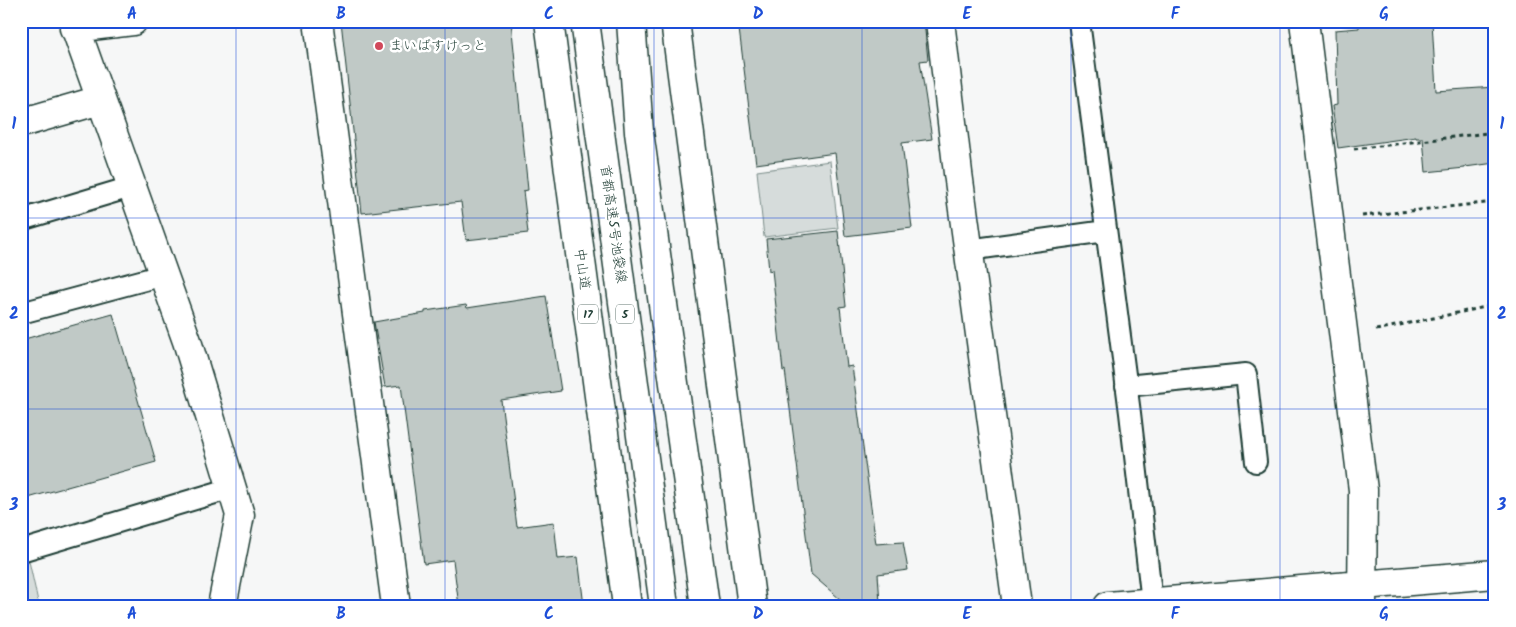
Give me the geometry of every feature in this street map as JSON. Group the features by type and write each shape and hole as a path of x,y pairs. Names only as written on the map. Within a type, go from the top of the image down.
{"main road":[{"path":"133,21 73,25 187,341 240,515 222,606"},
{"path":"318,21 396,606"},
{"name":"中山道","path":"549,21 627,606"},
{"name":"首都高速5号池袋線","path":"586,21 664,606"},
{"path":"631,21 639,132 704,606"},
{"path":"675,21 752,606"},
{"path":"685,21 762,606"},
{"path":"940,21 968,250 1017,606"},
{"path":"1304,21 1363,490 1362,596"},
{"path":"21,123 100,100"},
{"path":"1108,606 1152,602 1362,596 1495,574"}],"lane":[{"path":"1079,21 1152,602"},
{"path":"21,220 131,187"},
{"path":"968,250 1106,231"},
{"path":"21,313 163,275"},
{"path":"1126,386 1246,374 1256,462"},
{"path":"21,551 232,488"}],"path":[{"path":"1321,153 1495,132"},
{"path":"1329,220 1495,202"},
{"path":"1344,337 1495,305"}],"shaded area":[{"path":"830,161 838,228 764,237 757,171"},
{"path":"29,561 39,606 21,606 21,563"}],"building":[{"path":"341,21 511,21 528,190 523,191 528,233 466,240 461,202 362,213"},
{"path":"738,21 924,21 928,60 920,61 932,139 902,143 912,228 845,236 835,153 756,164"},
{"path":"1359,21 1432,21 1436,91 1495,87 1495,163 1426,172 1423,138 1416,137 1338,148 1332,106 1337,105 1335,30 1359,28"},
{"path":"838,231 846,306 840,307 847,367 852,366 876,544 903,542 908,570 878,574 880,603 853,606 848,606 811,574 785,370 783,371 772,270 769,271 766,239"},
{"path":"546,296 561,391 501,400 517,527 554,522 558,559 578,557 584,606 459,606 453,560 424,564 401,385 385,387 374,322 425,313 425,311 466,305 467,308"},
{"path":"113,314 156,462 21,500 21,340"}],"place":[{"name":"まいばすけっと","path":"379,46"}]}
